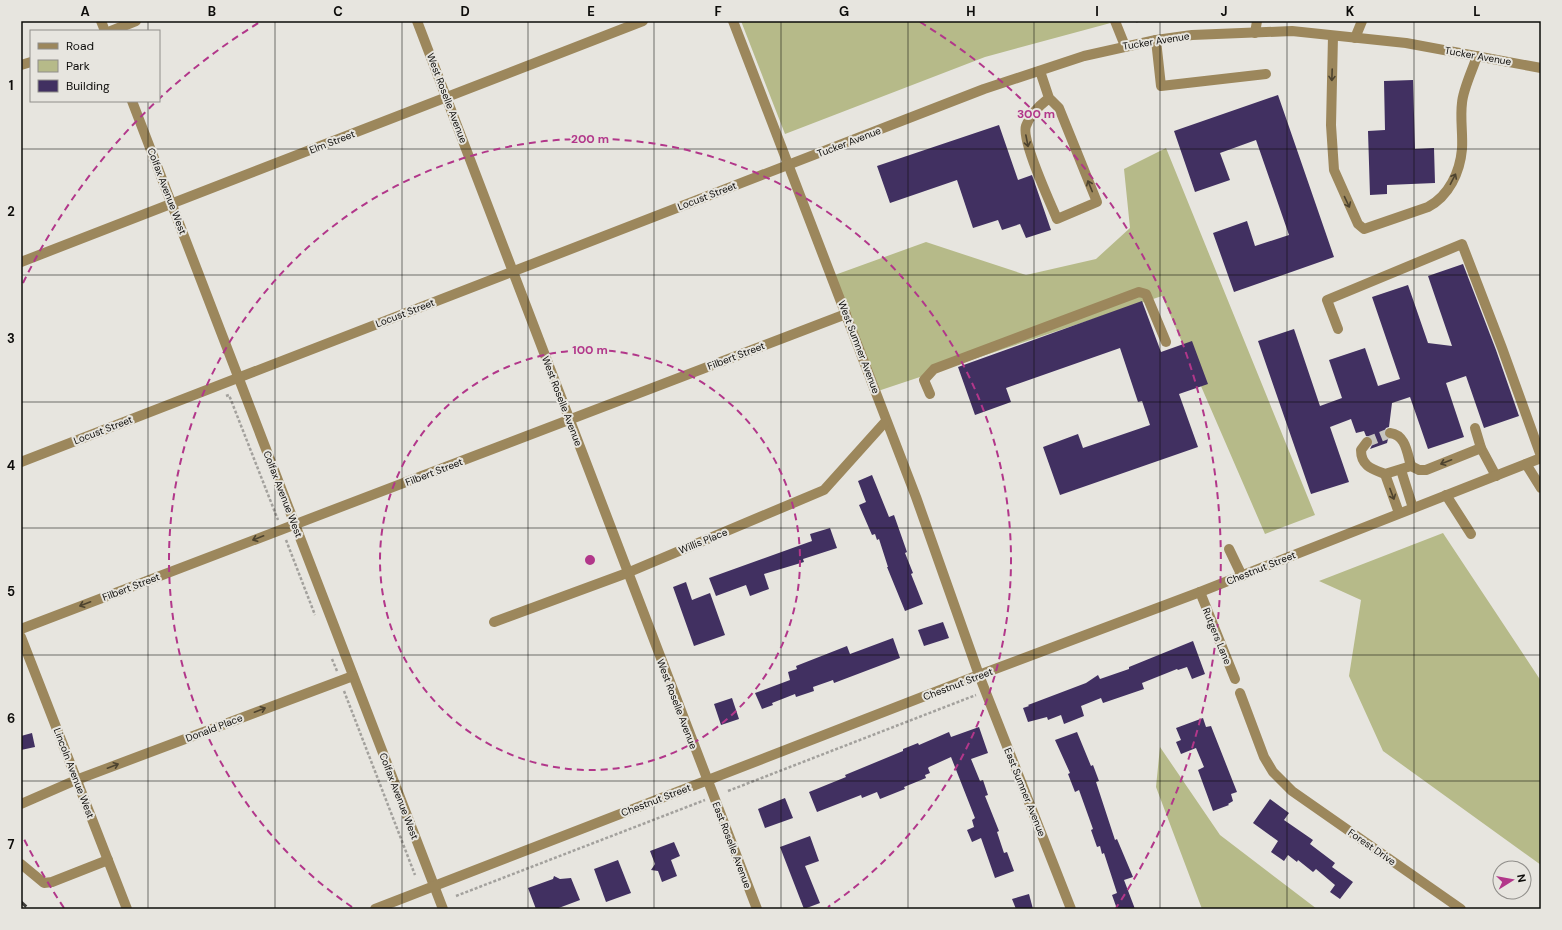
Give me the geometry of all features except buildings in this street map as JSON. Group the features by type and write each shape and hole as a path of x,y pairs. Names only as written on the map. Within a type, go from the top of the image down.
{"street":[{"path":"114,30 136,21"},
{"name":"West Roselle Avenue","path":"417,21 514,271 707,781"},
{"name":"Elm Street","path":"21,262 643,21"},
{"name":"West Sumner Avenue","path":"733,21 916,497 979,676"},
{"path":"1115,21 1125,46"},
{"path":"1255,33 1257,21"},
{"path":"1355,38 1362,21"},
{"name":"Tucker Avenue","path":"789,165 984,89 1040,70 1084,56 1125,46 1192,35 1292,31 1406,43 1541,68"},
{"path":"1333,36 1331,125 1334,170 1361,228 1367,228 1428,207 1435,204 1443,196 1456,176 1462,149 1462,102 1477,56"},
{"path":"1156,40 1161,86 1266,74"},
{"path":"1040,70 1049,98 1059,108 1096,202 1057,219 1027,144 1025,127 1033,113 1049,98"},
{"name":"Colfax Avenue West","path":"132,102 443,909"},
{"name":"Locust Street","path":"21,462 789,165"},
{"path":"1338,329 1327,300 1462,244 1502,348 1541,457"},
{"path":"930,394 924,380 934,369 1139,292 1146,294 1166,342"},
{"name":"Filbert Street","path":"21,629 846,314"},
{"name":"Willis Place","path":"494,622 627,572 824,490 886,421"},
{"path":"1475,428 1481,448 1496,476"},
{"path":"1390,433 1398,435 1403,441 1411,466 1419,470 1426,470 1481,448"},
{"path":"1366,442 1361,450 1362,460 1368,467 1385,474 1411,466"},
{"name":"Chestnut Street","path":"375,909 1242,576 1541,457"},
{"path":"1526,464 1541,488"},
{"path":"1401,470 1413,508"},
{"path":"1385,474 1399,513"},
{"path":"1446,495 1471,534"},
{"path":"1229,549 1242,576"},
{"name":"Rutgers Lane","path":"1200,592 1235,679"},
{"name":"Lincoln Avenue West","path":"21,637 127,909"},
{"name":"Donald Place","path":"21,804 76,780 353,676"},
{"name":"East Sumner Avenue","path":"979,676 1071,909"},
{"name":"Forest Drive","path":"1240,693 1264,757 1273,772 1283,783 1292,791 1461,909"},
{"name":"East Roselle Avenue","path":"707,781 757,909"},
{"path":"21,864 44,883 52,882 108,860"}],"path":[{"path":"221,398 229,395 316,616"},
{"path":"330,652 414,875"},
{"path":"728,791 978,695"},
{"path":"456,896 705,800"}],"green space":[{"path":"741,21 1118,21 985,57 785,134"},
{"path":"1166,148 1315,515 1265,534 1162,296 878,391 832,276 926,242 1026,275 1096,259 1130,228 1124,169"},
{"path":"1443,533 1541,681 1541,865 1383,751 1349,676 1361,600 1319,581"},
{"path":"1160,747 1220,835 1317,909 1202,909 1156,787"}],"tunnel":[{"path":"1367,442 1390,433"}],"railway":[{"path":"21,902 29,909"}]}
